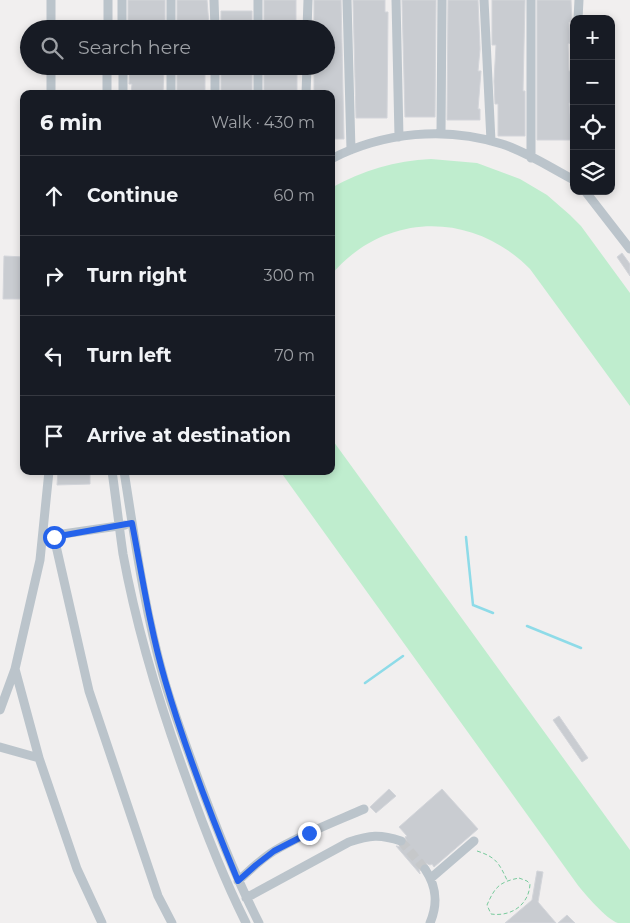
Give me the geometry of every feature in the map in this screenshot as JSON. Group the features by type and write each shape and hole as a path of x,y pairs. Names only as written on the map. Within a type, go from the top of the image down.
{"street":[{"path":"51,0 51,20"},
{"path":"108,0 108,20"},
{"path":"122,0 122,20"},
{"path":"171,20 172,0"},
{"path":"214,0 215,20"},
{"path":"258,0 258,20"},
{"path":"307,20 308,0"},
{"path":"347,0 351,150"},
{"path":"396,0 399,137"},
{"path":"441,134 442,0"},
{"path":"484,0 491,141"},
{"path":"531,0 531,158"},
{"path":"578,15 579,0"},
{"path":"51,75 51,90"},
{"path":"107,90 108,75"},
{"path":"122,75 123,90"},
{"path":"171,75 171,90"},
{"path":"215,75 215,90"},
{"path":"258,75 258,90"},
{"path":"306,90 307,75"},
{"path":"335,157 385,139 417,134 441,134 503,144 570,178"},
{"path":"588,195 630,249"},
{"path":"0,710 15,669 40,560 49,475"},
{"path":"113,475 123,554 141,633 169,730 206,834 246,923"},
{"path":"125,475 152,630 164,679 216,828 238,881 259,923"},
{"path":"43,536 54,537 132,523"},
{"path":"54,537 89,691 158,896 172,923"},
{"path":"15,669 40,758 77,870 102,923"},
{"path":"0,747 40,758"},
{"path":"238,881 274,851 309,833 364,809"},
{"path":"246,898 349,842 365,837 385,836 401,841"},
{"path":"431,878 474,841"},
{"path":"425,869 434,887 436,904 430,923"}],"path":[{"path":"465,849 490,855 496,860 507,880"},
{"path":"519,878 527,881 530,884 527,898 509,914 491,914 487,905 492,894 498,885 507,880 519,878"}],"green space":[{"path":"431,159 477,163 520,179 547,195 581,226 630,293 630,406 530,269 507,250 482,236 456,229 429,226 403,230 377,239 353,254 335,271 335,186 367,171 405,162"},
{"path":"335,444 630,850 630,923 613,921 596,906 577,884 283,475 335,475"}],"building":[{"path":"128,0 165,0 165,20 128,20"},
{"path":"177,0 207,0 209,20 177,20"},
{"path":"264,0 296,0 296,20 264,20"},
{"path":"314,0 341,0 344,139 335,139 335,90 314,90 314,75 335,75 335,20 314,20"},
{"path":"353,0 385,0 385,12 388,12 387,118 356,118"},
{"path":"402,0 436,0 435,117 405,117"},
{"path":"448,0 478,0 480,49 478,71 481,71 478,109 480,109 480,120 447,120"},
{"path":"492,0 525,0 523,91 525,91 525,136 498,136 498,104 495,104 494,81 496,45 492,45"},
{"path":"537,0 571,0 570,43 568,44 570,140 537,140"},
{"path":"221,11 252,11 252,20 221,20"},
{"path":"130,75 164,75 163,90 131,90 132,84 129,84"},
{"path":"177,75 205,75 205,90 177,90"},
{"path":"221,75 252,75 252,90 221,90"},
{"path":"264,75 297,75 297,90 264,90"},
{"path":"622,253 630,264 630,276 617,257"},
{"path":"4,256 20,257 20,299 3,299"},
{"path":"58,475 90,475 90,484 57,485"},
{"path":"559,716 588,758 582,762 553,720"},
{"path":"389,789 396,796 376,813 370,807"},
{"path":"442,789 478,829 434,867 432,864 421,864 420,874 396,846 403,847 407,842 405,837 407,836 399,827"},
{"path":"537,871 543,872 538,902 556,923 505,923 532,900"},
{"path":"567,915 575,923 558,923"}],"waterway":[{"path":"466,537 473,605 493,613"},
{"path":"527,626 581,648"},
{"path":"365,683 403,656"}],"tunnel":[{"path":"401,841 425,869"}],"route":[{"path":"54,537 132,523 152,630 164,679 216,828 238,881 274,851 309,833"}]}
